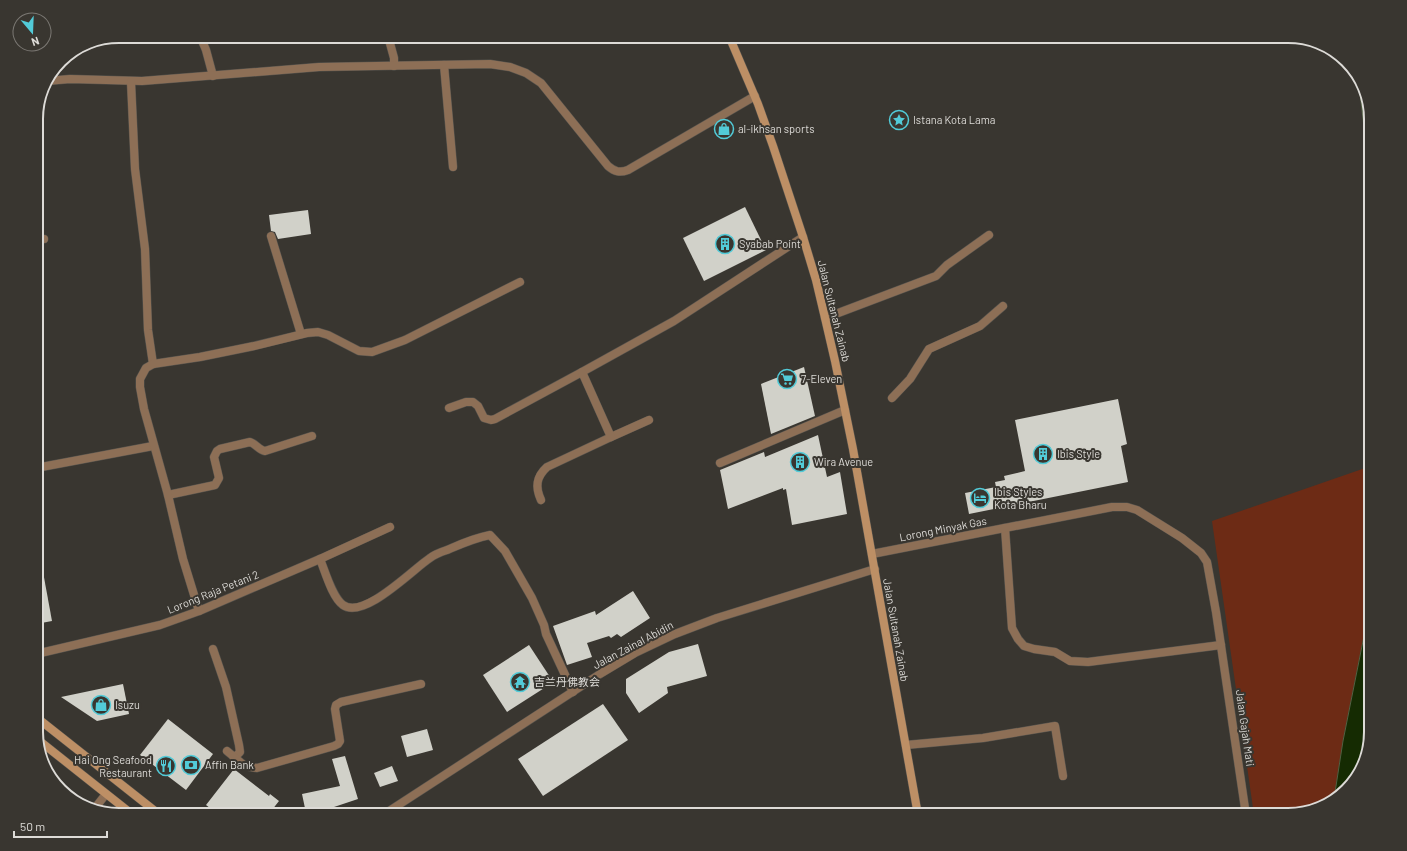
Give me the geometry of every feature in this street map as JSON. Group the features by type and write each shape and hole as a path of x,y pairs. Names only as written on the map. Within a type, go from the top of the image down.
{"main road":[{"name":"Jalan Sultanah Zainab","path":"732,43 754,96 775,153 816,280 845,410 875,569 917,808"},
{"path":"43,723 151,808"},
{"path":"44,744 125,808"}],"street":[{"path":"203,43 212,76"},
{"path":"390,43 394,58 394,66"},
{"path":"53,80 70,79 131,82 320,67 490,64 510,67 526,73 541,83 608,166 618,172 628,170 754,96"},
{"path":"444,65 453,167"},
{"path":"131,82 135,169 144,249 148,330 153,364"},
{"path":"825,318 936,276 948,265 989,235"},
{"path":"271,236 301,334"},
{"path":"449,408 466,402 473,402 478,406 484,418 491,420 674,321 803,237"},
{"path":"200,611 183,559 168,495 153,446 144,409 140,379 146,368 153,364 200,358 301,334 318,332 328,335 359,350 372,352 404,340 520,282"},
{"path":"892,398 910,379 929,349 980,326 1003,306"},
{"path":"582,372 611,438"},
{"path":"720,463 845,410"},
{"path":"542,500 537,487 538,479 541,473 547,468 649,420"},
{"path":"168,495 215,485 219,478 214,457 220,449 250,442 265,451 312,436"},
{"path":"43,467 153,446"},
{"name":"Jalan Gajah Mati","path":"1112,507 1127,506 1137,510 1182,538 1201,553 1207,562 1245,808"},
{"name":"Lorong Minyak Gas","path":"872,554 1112,507"},
{"name":"Lorong Raja Petani 2","path":"43,652 160,625 200,611 320,559 390,526"},
{"path":"1005,528 1012,628 1024,646 1054,652 1070,661 1088,662 1221,645"},
{"path":"320,559 336,597 344,605 354,608 367,604 385,593 431,557 474,538 490,535 505,551 532,598 544,625 546,634 573,692"},
{"name":"Jalan Zainal Abidin","path":"394,808 573,692 635,654 675,634 717,618 875,569"},
{"path":"213,649 226,687 239,745 240,752 234,758"},
{"path":"226,751 245,766 257,768 334,746 338,744 340,740 335,709 336,705 341,702 421,684"},
{"path":"906,745 983,738 1055,726 1063,776"},
{"path":"98,804 106,794"}],"shaded area":[{"path":"1360,96 1363,105 1364,127"},
{"path":"1364,468 1364,636 1343,741 1335,791 1317,802 1288,808 1253,808 1212,521"},
{"path":"1364,636 1363,741 1354,770 1342,786 1335,791 1343,741"}],"building":[{"name":"Syabab Point","path":"745,207 766,250 704,281 683,238"},
{"path":"308,210 311,234 278,239 275,232 271,231 269,215"},
{"path":"804,367 815,416 771,434 761,384"},
{"name":"Ibis Style","path":"1118,399 1127,444 1121,446 1128,482 969,514 965,493 996,487 995,482 1005,480 1004,476 1025,471 1015,420"},
{"path":"818,435 827,477 840,472 847,514 792,525 786,489 783,490 783,488 728,509 720,470 764,452 765,457"},
{"path":"43,572 52,621 43,623"},
{"path":"633,591 650,618 621,637 617,634 611,638 609,636 587,643 592,657 567,665 553,626 595,611 596,615"},
{"path":"698,644 707,676 667,687 668,693 639,713 626,693 626,679 669,652"},
{"path":"529,645 550,677 549,685 507,712 483,675"},
{"name":"Isuzu","path":"123,684 129,714 97,721 61,697"},
{"path":"603,704 628,740 543,796 518,759"},
{"path":"168,719 213,754 186,790 140,755"},
{"path":"427,729 433,750 407,757 401,736"},
{"path":"345,756 358,799 329,808 305,808 302,794 340,786 332,759"},
{"path":"392,766 398,781 380,787 374,773"},
{"path":"234,769 269,796 270,794 279,801 274,808 210,808 206,805"}],"place":[{"name":"Istana Kota Lama","path":"899,120"},
{"name":"al-ikhsan sports","path":"724,129"},
{"name":"Syabab Point","path":"725,244"},
{"name":"7-Eleven","path":"787,379"},
{"name":"Ibis Style","path":"1043,454"},
{"name":"Wira Avenue","path":"800,462"},
{"name":"Ibis Styles Kota Bharu","path":"980,498"},
{"name":"吉兰丹佛教会","path":"520,682"},
{"name":"Isuzu","path":"101,705"},
{"name":"Affin Bank","path":"191,765"},
{"name":"Hai Ong Seafood Restaurant","path":"166,766"}]}
